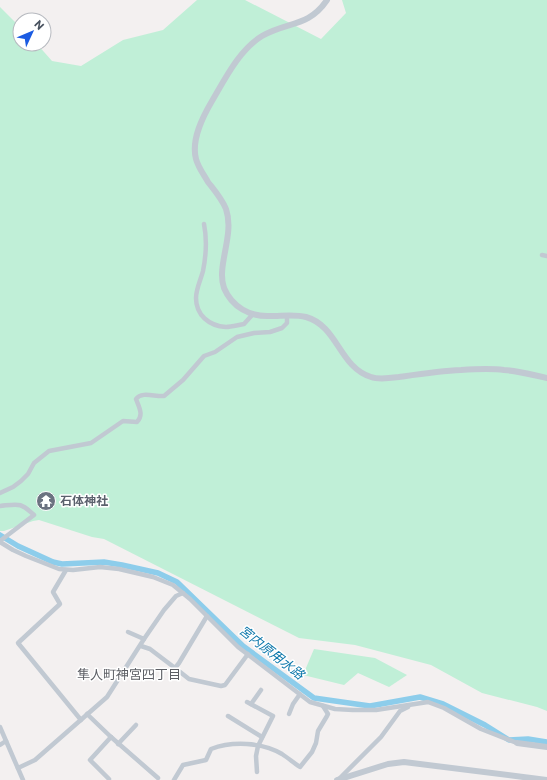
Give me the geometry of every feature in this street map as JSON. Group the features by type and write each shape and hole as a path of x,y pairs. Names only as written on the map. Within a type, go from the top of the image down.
{"street":[{"path":"327,0 321,8 307,19 272,30 247,48 233,66 211,103 200,126 195,142 196,161 202,173 221,198 229,223 223,273 224,288 237,306 244,311 269,316 304,316 314,319 324,326 347,361 361,373 372,378 388,378 482,369 504,369 547,378"},
{"path":"204,224 206,240 203,270 196,296 198,308 204,319 214,325 227,327 244,324 253,314"},
{"path":"0,493 21,481 28,474 34,462 49,451 91,443 123,420 137,422 141,415 136,399 138,396 164,396 183,380 204,356 215,352 237,337 254,333 270,332 282,328 287,323 287,316"},
{"path":"0,506 19,504 25,506 34,515 1,541 13,550 51,566 66,570 100,567 119,569 173,585 184,593 238,647 310,702 347,710 376,710 428,702 444,708 481,729 517,743 547,747"},
{"path":"66,570 53,592 59,604 18,643 81,720"},
{"path":"18,768 39,757 107,697 144,640 173,600 177,595 184,593"},
{"path":"175,668 207,616"},
{"path":"128,632 144,640"},
{"path":"141,646 150,649 188,679 222,686 225,685 248,654"},
{"path":"257,772 256,756 258,746 273,716 249,703 261,690"},
{"path":"289,714 293,704 300,694"},
{"path":"338,780 381,737 400,711 416,704"},
{"path":"174,780 183,766 206,760 211,748 228,745 252,744 281,754 300,767 312,752 316,743 318,731 328,714 323,706"},
{"path":"87,714 110,737 158,779"},
{"path":"228,716 262,737"},
{"path":"118,744 136,726"},
{"path":"0,727 18,768 21,779"},
{"path":"109,779 90,760 110,737"},
{"path":"0,745 6,741"},
{"path":"338,780 351,778 394,762 547,780"}],"green space":[{"path":"197,0 245,0 321,39 346,13 342,0 547,0 547,711 482,693 431,665 355,645 299,638 104,539 92,537 39,520 0,531 0,7 12,19 12,52 44,52 52,61 81,66 123,40 163,30"},
{"path":"314,649 375,658 407,675 389,687 358,673 344,685 303,675"}],"waterway":[{"name":"宮内原用水路","path":"0,535 18,546 53,562 62,564 104,562 158,573 177,582 243,646 314,698 370,706 420,697 443,704 485,725 509,740 528,739 547,742"}],"place":[{"name":"石体神社","path":"46,501"}],"district":[{"name":"隼人町神宮四丁目","path":"129,674"}]}
